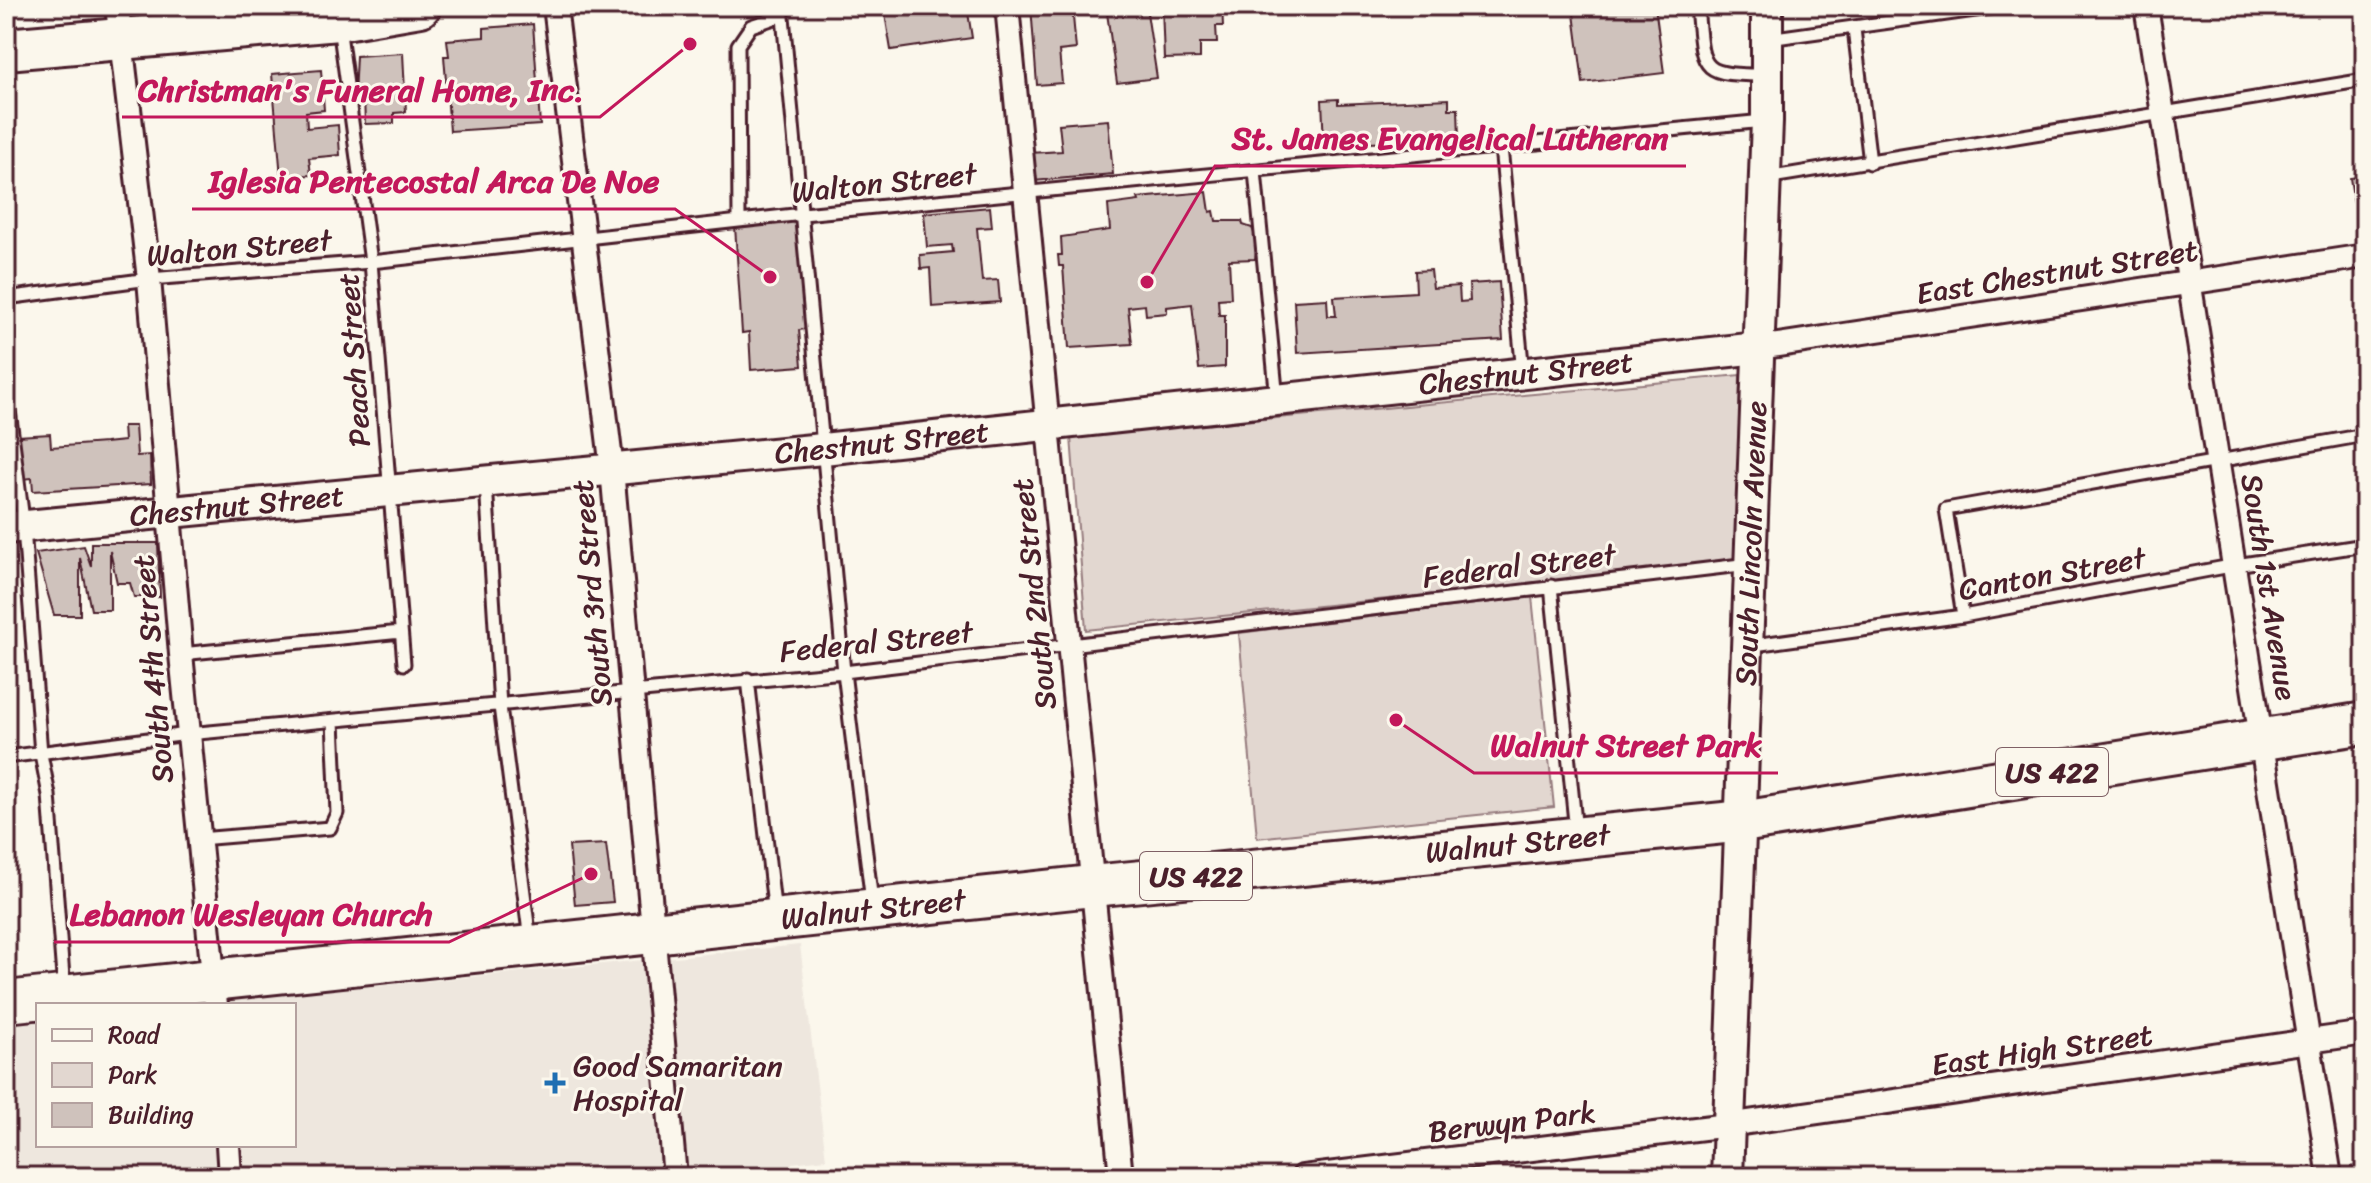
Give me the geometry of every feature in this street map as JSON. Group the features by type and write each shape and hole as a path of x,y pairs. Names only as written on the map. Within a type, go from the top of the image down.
{"highway":[{"path":"6,49 119,24 420,6"},
{"name":"US 422","path":"1740,821 2365,723"},
{"name":"Walnut Street","path":"6,1002 64,996 215,993 531,948 775,920 1740,821"}],"street":[{"name":"South 3rd Street","path":"555,6 612,469 629,692 675,1177"},
{"name":"South 2nd Street","path":"1007,6 1121,1177"},
{"name":"South Lincoln Avenue","path":"1727,1177 1767,121 1767,6"},
{"name":"South 1st Avenue","path":"2146,6 2187,283 2236,565 2330,1177"},
{"name":"South 4th Street","path":"119,24 149,279 188,734 215,993"},
{"name":"East Chestnut Street","path":"1758,348 2365,256"},
{"name":"Chestnut Street","path":"15,528 823,449 1758,348"},
{"name":"East High Street","path":"1728,1125 2365,1033"},
{"name":"Berwyn Park","path":"1303,1177 1728,1125"},
{"path":"228,1147 230,1177"}],"lane":[{"path":"1697,6 1702,57 1711,69 1723,75 1767,75"},
{"path":"1767,39 2004,6"},
{"path":"739,221 738,45 751,26 782,10 844,672 873,911"},
{"name":"Peach Street","path":"338,13 371,262 404,664"},
{"path":"1854,29 1870,163"},
{"path":"1764,178 2365,80"},
{"name":"Walton Street","path":"6,298 149,279 371,262 803,214 1767,121"},
{"path":"1501,147 1523,373"},
{"path":"1255,171 1277,400"},
{"path":"6,386 15,528 41,754 49,795 64,996"},
{"path":"1963,616 1946,509 2365,435"},
{"path":"486,481 500,706 531,948"},
{"name":"Canton Street","path":"1747,646 1963,616 2236,565 2365,545"},
{"name":"Federal Street","path":"6,757 188,734 844,672 1749,564"},
{"path":"1551,586 1577,837"},
{"path":"181,654 401,632"},
{"path":"748,679 775,920"},
{"path":"199,839 330,828 336,821 338,784 333,721"},
{"path":"6,1169 7,1177"}],"shaded area":[{"name":"Good Samaritan Hospital","path":"800,945 826,1159 792,1163 793,1177 6,1177 6,1022 36,1018 36,1147 296,1147 296,1003 200,1003"}],"green space":[{"path":"1740,375 1736,563 1086,630 1071,437"},
{"path":"1532,597 1554,807 1257,838 1239,633"}],"building":[{"path":"967,6 972,38 891,50 885,14"},
{"path":"1031,6 1072,6 1076,49 1059,51 1062,83 1037,85"},
{"path":"1106,6 1146,6 1157,78 1117,83"},
{"path":"1162,6 1222,6 1223,26 1216,26 1217,43 1200,43 1200,58 1164,59"},
{"path":"1236,6 1292,6 1292,7 1237,14"},
{"path":"1573,6 1655,6 1664,73 1583,83"},
{"path":"533,24 540,125 450,131 444,56 449,56 447,40 484,37 484,28"},
{"path":"403,53 406,112 394,113 394,123 365,124 364,96 354,96 356,56"},
{"path":"321,70 324,110 306,112 307,128 338,125 340,155 309,158 311,175 281,177 272,74"},
{"path":"1338,99 1338,104 1449,99 1449,109 1458,109 1459,139 1324,145 1322,100"},
{"path":"1108,120 1113,174 1033,181 1030,153 1062,151 1059,124"},
{"path":"2365,176 2365,208 2355,209 2350,178"},
{"path":"1207,192 1210,212 1214,211 1216,221 1242,221 1243,225 1252,228 1258,242 1255,259 1229,260 1231,298 1218,299 1219,315 1225,315 1225,367 1199,369 1192,304 1167,307 1167,313 1146,315 1145,305 1128,307 1132,344 1069,348 1063,266 1059,266 1058,255 1062,255 1061,237 1110,230 1108,205 1139,201 1138,198"},
{"path":"990,207 992,227 977,228 982,281 998,280 1000,302 932,307 930,268 921,269 920,255 953,252 952,245 927,247 924,213"},
{"path":"796,222 806,329 799,330 802,366 751,370 749,332 742,333 735,226"},
{"path":"1431,270 1433,288 1459,286 1460,302 1470,301 1469,284 1499,282 1503,340 1297,353 1294,301 1327,299 1328,316 1336,316 1334,297 1416,292 1415,271"},
{"path":"123,426 135,426 137,456 150,455 151,484 33,491 32,478 21,479 18,436 50,434 51,447 105,443 124,441"},
{"path":"91,543 158,543 160,597 134,597 130,583 117,583 110,551 110,610 91,610 80,558 80,615 54,615 36,553 84,546 91,566"},
{"path":"606,844 613,902 575,905 569,846"}],"place":[{"name":"Christman's Funeral Home, Inc.","path":"690,44"},
{"name":"Iglesia Pentecostal Arca De Noe","path":"770,277"},
{"name":"St. James Evangelical Lutheran","path":"1147,282"},
{"name":"Walnut Street Park","path":"1396,720"},
{"name":"Lebanon Wesleyan Church","path":"591,874"},
{"name":"Good Samaritan Hospital","path":"555,1083"}]}
